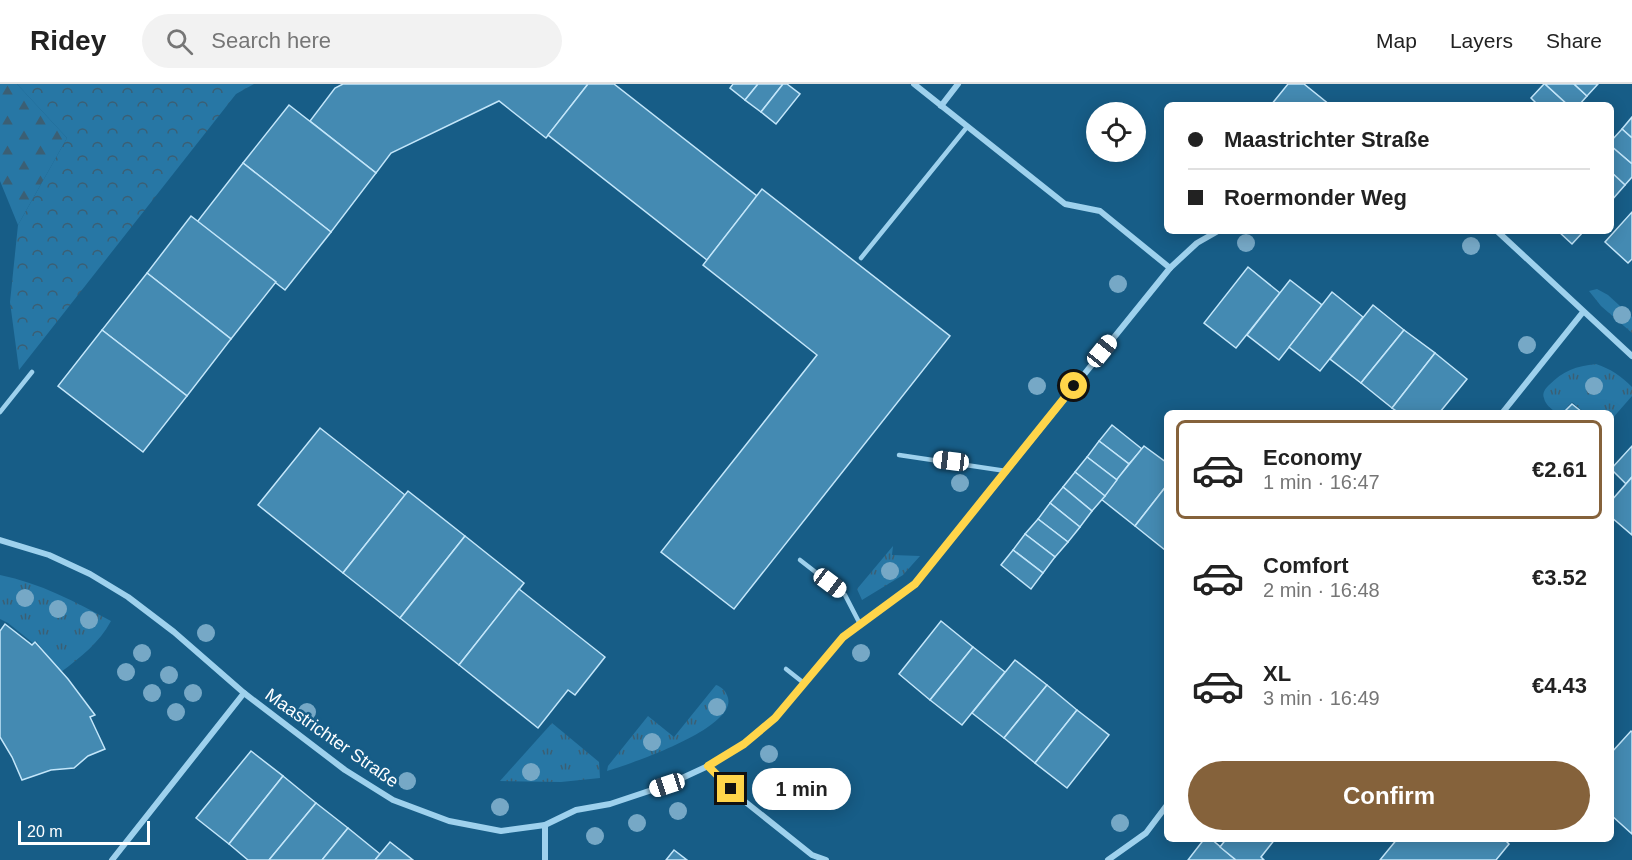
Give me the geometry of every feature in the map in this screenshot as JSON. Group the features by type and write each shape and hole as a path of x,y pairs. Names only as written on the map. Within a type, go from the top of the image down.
{"street":[{"path":"914,84 1065,204 1100,211 1170,268"},
{"path":"941,106 958,84"},
{"name":"Maastrichter Straße","path":"0,540 49,555 90,574 128,597 174,632 244,693 345,770 393,800 449,821 501,831 545,825 576,810 610,804 667,785 708,766 744,744 775,718 843,637 915,584 1170,268 1197,243 1213,234"},
{"path":"1500,234 1543,271 1583,312 1632,356"},
{"path":"1505,410 1583,312"},
{"name":"Maastrichter Straße","path":"112,860 244,693"},
{"path":"708,766 743,800 812,855 826,860"},
{"path":"1108,860 1146,833 1164,809"},
{"path":"545,825 545,860"}],"lane":[{"path":"861,258 967,127"},
{"path":"0,412 32,372"},
{"path":"899,455 1006,471"},
{"path":"800,560 845,595 860,624"},
{"path":"786,669 805,684"}],"green space":[{"path":"0,84 17,84 67,138 18,225 0,181"},
{"path":"17,84 254,84 236,94 19,370 10,302 18,225 67,138"},
{"path":"1597,289 1608,295 1632,317 1632,333 1601,306 1589,291"},
{"path":"1596,364 1606,368 1616,373 1632,387 1632,396 1614,417 1614,410 1582,410 1572,402 1565,410 1553,410 1547,404 1543,396 1546,388 1559,376 1582,366"},
{"path":"893,546 892,555 920,556 903,575 862,600 857,589"},
{"path":"0,575 43,588 111,621 95,643 61,672 36,641 33,643 0,619"},
{"path":"716,685 724,690 728,698 726,709 716,721 700,732 658,753 607,771 608,766 648,716 674,737"},
{"path":"552,723 599,762 600,778 561,782 500,781"}],"building":[{"path":"343,84 588,84 546,138 499,101 391,153 376,173 310,121 335,88"},
{"path":"588,84 614,84 757,196 707,260 548,135"},
{"path":"733,84 758,84 745,100 730,88"},
{"path":"758,84 783,84 761,112 745,100"},
{"path":"783,84 787,84 800,94 776,124 761,112"},
{"path":"1288,84 1304,84 1326,102 1273,102"},
{"path":"1545,84 1565,102 1535,102 1531,98"},
{"path":"1545,84 1574,84 1587,96 1582,102 1565,102"},
{"path":"1574,84 1598,84 1587,96"},
{"path":"289,105 376,173 331,232 243,163"},
{"path":"1632,117 1632,138 1622,129"},
{"path":"1622,129 1632,138 1632,164 1614,149 1614,138"},
{"path":"1614,149 1632,164 1632,177 1625,185 1614,175"},
{"path":"243,163 331,232 285,290 197,222"},
{"path":"1614,175 1625,185 1614,198"},
{"path":"762,189 950,336 734,609 661,552 817,355 703,265"},
{"path":"1632,212 1632,259 1628,263 1605,242"},
{"path":"191,216 276,282 231,339 147,273"},
{"path":"1561,234 1581,234 1572,244"},
{"path":"1248,267 1280,293 1236,348 1204,323"},
{"path":"147,273 231,339 187,396 102,330"},
{"path":"1290,280 1322,305 1279,360 1247,335"},
{"path":"1332,292 1363,317 1320,371 1289,347"},
{"path":"1373,305 1404,330 1361,383 1330,359"},
{"path":"102,330 187,396 143,452 58,386"},
{"path":"1404,330 1435,353 1392,408 1361,383"},
{"path":"1435,353 1467,379 1442,410 1395,410 1392,408"},
{"path":"1572,404 1580,410 1566,410"},
{"path":"1112,425 1142,449 1129,464 1099,441"},
{"path":"320,428 405,495 343,573 258,505"},
{"path":"1099,441 1129,464 1117,480 1087,457"},
{"path":"1144,446 1164,461 1164,489 1135,526 1101,499"},
{"path":"1632,446 1632,477 1626,484 1614,472 1614,466"},
{"path":"1087,457 1117,480 1105,496 1075,472"},
{"path":"1075,472 1105,496 1092,511 1063,487"},
{"path":"1632,477 1632,535 1614,520 1614,498"},
{"path":"1063,487 1092,511 1080,527 1050,503"},
{"path":"1164,489 1164,549 1135,526"},
{"path":"408,491 465,536 400,618 343,573"},
{"path":"1050,503 1080,527 1068,542 1038,519"},
{"path":"1038,519 1068,542 1055,557 1025,534"},
{"path":"1025,534 1055,557 1043,573 1013,550"},
{"path":"465,536 524,583 459,665 400,618"},
{"path":"1013,550 1043,573 1031,589 1001,565"},
{"path":"519,589 605,657 575,695 568,690 538,728 459,665"},
{"path":"941,621 973,647 930,700 899,674"},
{"path":"5,624 32,645 35,642 68,679 95,715 90,717 105,749 88,756 74,768 51,770 22,780 0,737 0,631"},
{"path":"973,647 1005,672 962,725 930,700"},
{"path":"1015,660 1047,685 1004,738 972,713"},
{"path":"1047,685 1077,710 1035,763 1004,738"},
{"path":"1077,710 1109,735 1067,788 1035,763"},
{"path":"1631,731 1632,834 1614,818 1614,750"},
{"path":"251,751 283,776 229,844 196,818"},
{"path":"283,776 316,803 269,860 248,860 229,844"},
{"path":"316,803 348,828 322,860 269,860"},
{"path":"348,828 380,854 375,860 322,860"},
{"path":"390,842 413,860 375,860"},
{"path":"1202,842 1215,842 1236,860 1188,860"},
{"path":"1224,842 1273,842 1261,857 1264,860 1236,860 1220,847"},
{"path":"1395,842 1507,842 1509,844 1496,860 1380,860"},
{"path":"674,850 687,860 666,860"}],"route":[{"path":"731,789 708,766 744,744 775,718 843,637 915,584 1074,386"}]}
